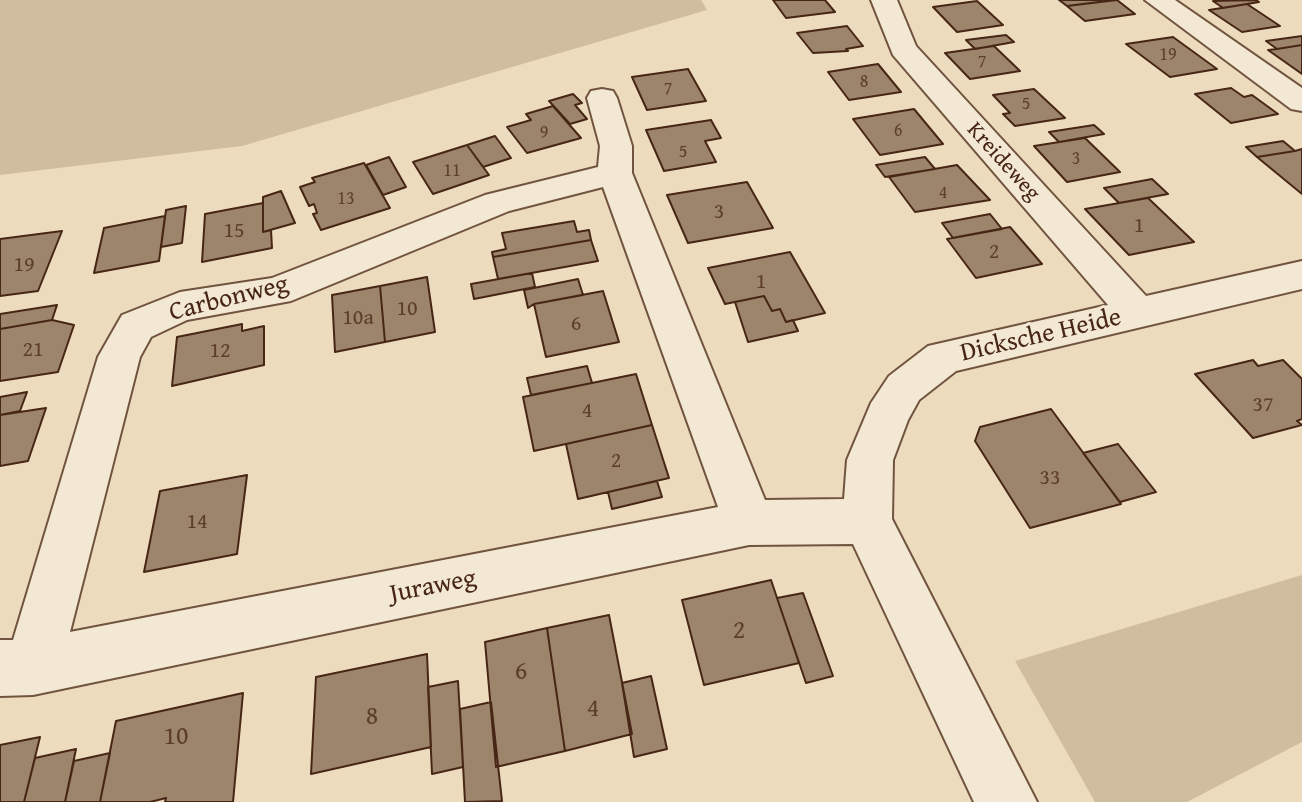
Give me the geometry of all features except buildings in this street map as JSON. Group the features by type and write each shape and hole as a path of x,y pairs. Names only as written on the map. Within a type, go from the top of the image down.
{"street":[{"name":"Kreideweg","path":"884,0 903,49 1138,313"},
{"path":"1158,0 1302,102"},
{"path":"602,98 616,146 615,173 749,523"},
{"name":"Carbonweg","path":"16,668 119,357 136,326 180,307 277,291 497,203 615,173"},
{"name":"Dicksche Heide","path":"1006,802 867,521 870,460 887,416 904,388 943,358 1302,275"},
{"name":"Juraweg","path":"16,668 749,523 867,521"}],"shaded area":[{"path":"0,0 701,0 707,10 242,146 0,175"},
{"path":"1302,575 1302,742 1187,802 1095,802 1015,661"}]}
